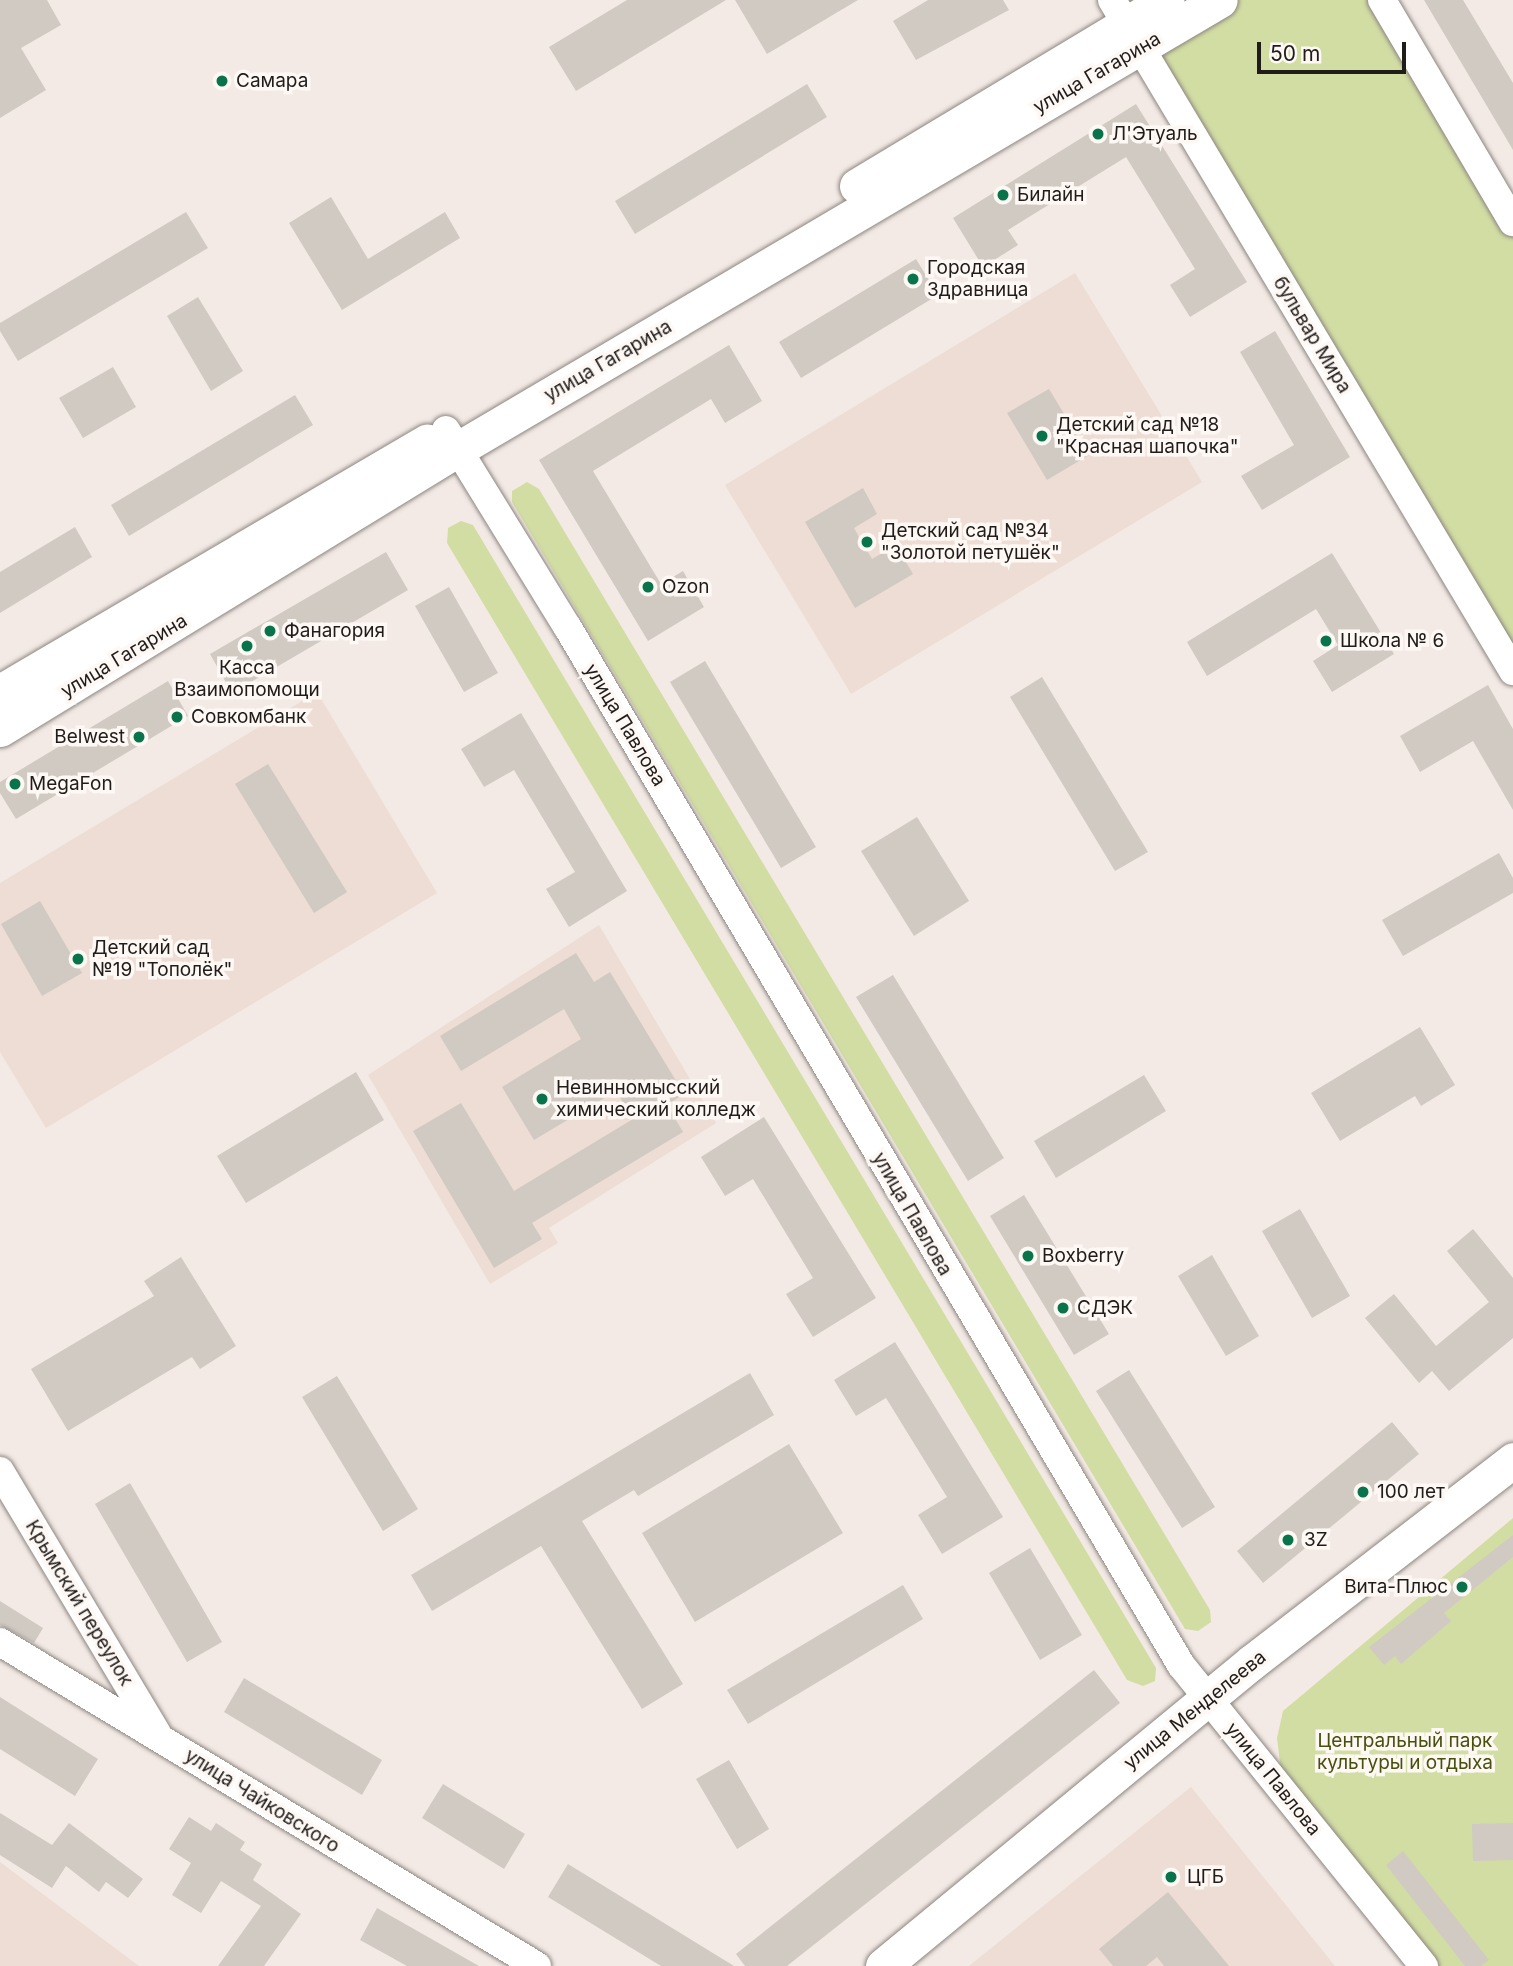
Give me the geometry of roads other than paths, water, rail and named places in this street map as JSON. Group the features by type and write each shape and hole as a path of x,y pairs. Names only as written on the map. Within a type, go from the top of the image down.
{"main road":[{"name":"улица Гагарина","path":"0,729 452,439 1166,0"},
{"name":"улица Гагарина","path":"1126,24 1220,0"},
{"name":"улица Гагарина","path":"0,692 452,439"},
{"name":"улица Менделеева","path":"883,1966 1209,1697 1513,1460"}],"street":[{"path":"1382,0 1513,222"},
{"name":"бульвар Мира","path":"1126,24 1513,671"},
{"name":"улица Павлова","path":"452,439 1181,1665 1424,1966"},
{"name":"Крымский переулок","path":"0,1471 159,1736"},
{"name":"улица Чайковского","path":"0,1642 159,1736 373,1870 531,1963"}],"place":[{"name":"Самара","path":"222,81"},
{"name":"Л'Этуаль","path":"1098,134"},
{"name":"Билайн","path":"1003,195"},
{"name":"Городская Здравница","path":"913,279"},
{"name":"Детский сад №18 \"Красная шапочка\"","path":"1042,436"},
{"name":"Детский сад №34 \"Золотой петушёк\"","path":"867,542"},
{"name":"Ozon","path":"648,587"},
{"name":"Фанагория","path":"270,631"},
{"name":"Школа № 6","path":"1326,641"},
{"name":"Касса Взаимопомощи","path":"247,646"},
{"name":"Совкомбанк","path":"177,717"},
{"name":"Belwest","path":"139,737"},
{"name":"MegaFon","path":"15,784"},
{"name":"Детский сад №19 \"Тополёк\"","path":"78,959"},
{"name":"Невинномысский химический колледж","path":"542,1099"},
{"name":"Boxberry","path":"1028,1256"},
{"name":"СДЭК","path":"1063,1308"},
{"name":"100 лет","path":"1363,1492"},
{"name":"3Z","path":"1288,1540"},
{"name":"Вита-Плюс","path":"1462,1587"},
{"name":"ЦГБ","path":"1171,1877"}],"park label":[{"name":"Центральный парк культуры и отдыха","path":"1405,1752"}]}
